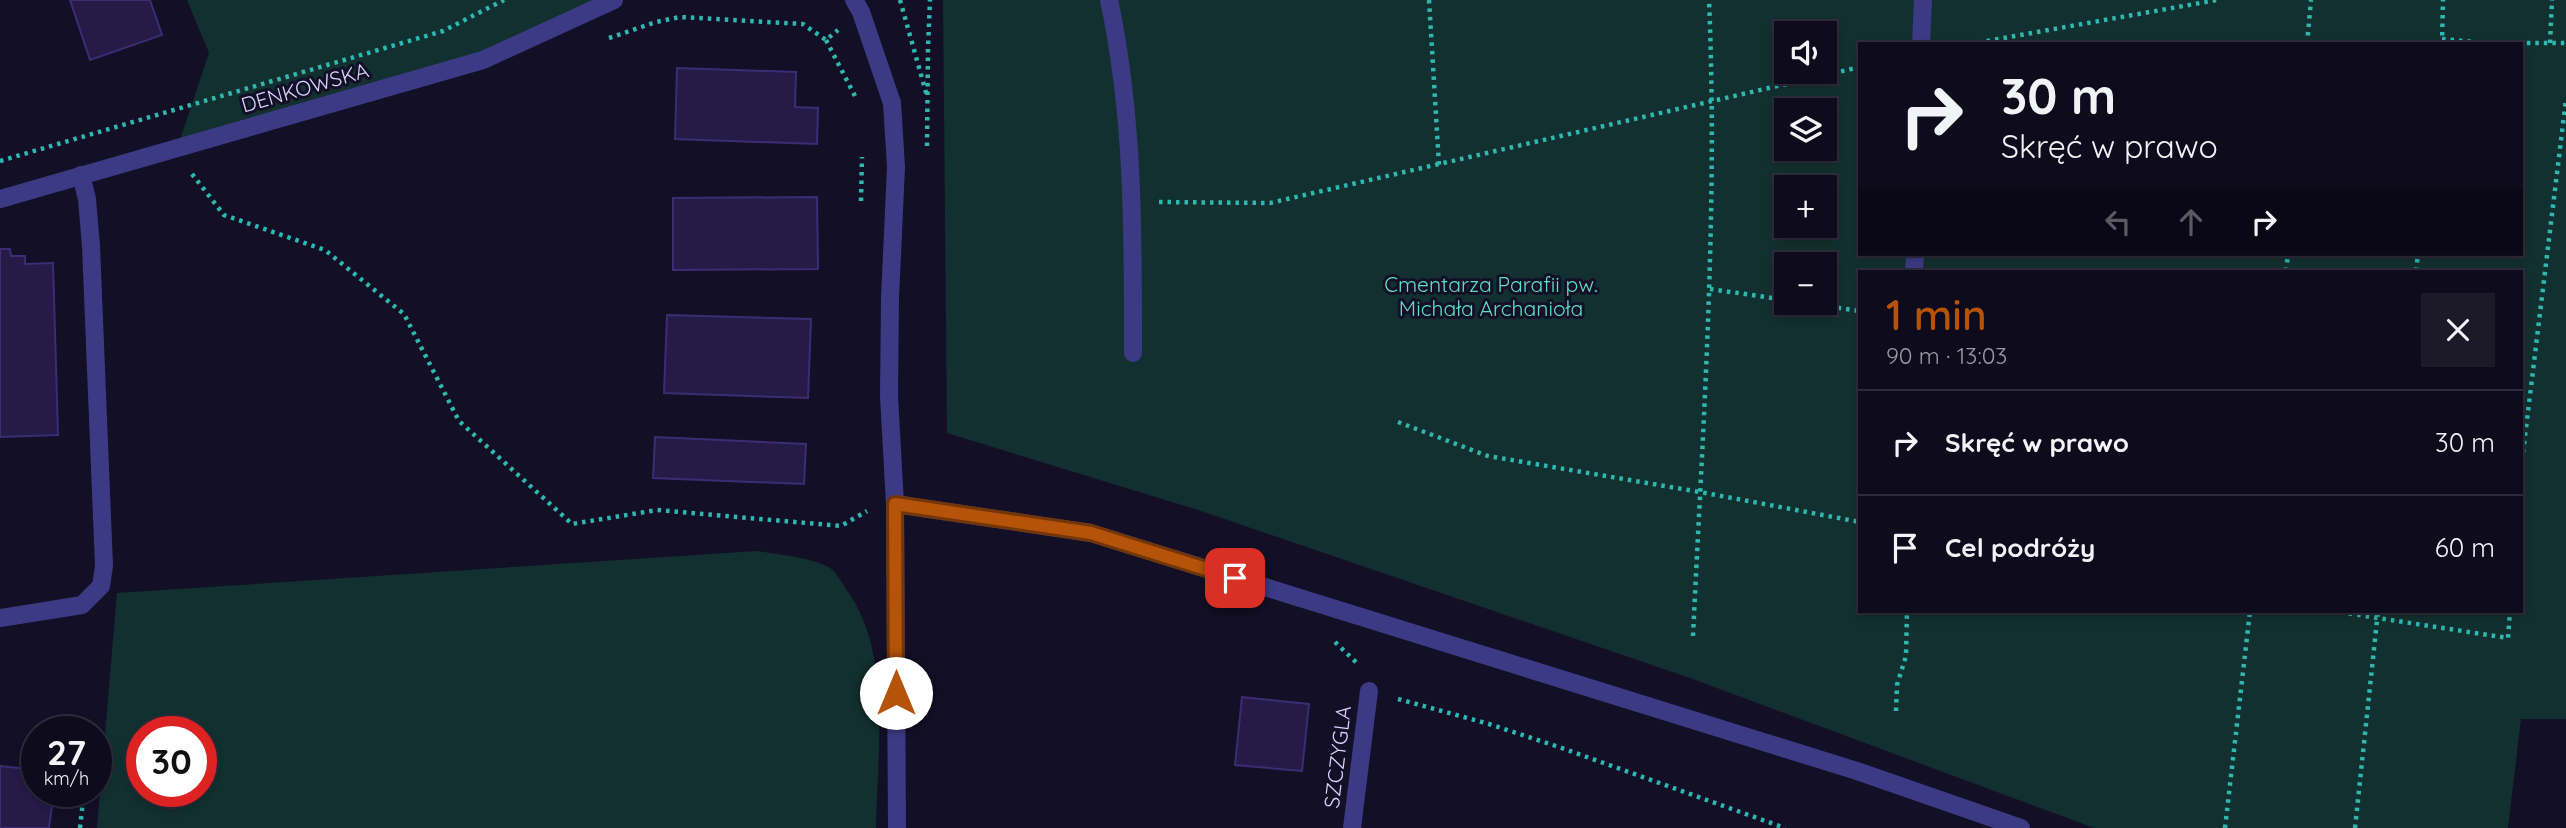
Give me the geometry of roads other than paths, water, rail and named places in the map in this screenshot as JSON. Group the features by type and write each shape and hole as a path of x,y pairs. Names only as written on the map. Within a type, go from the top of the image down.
{"street":[{"name":"DENKOWSKA","path":"0,199 483,60 614,0"},
{"path":"854,0 861,12 892,103 896,167 889,396 895,504 897,828"},
{"path":"1109,0 1121,55 1132,202 1133,353"},
{"path":"1922,42 1923,0"},
{"path":"0,618 82,605 102,586 104,566 91,246 87,199 81,175"},
{"path":"895,504 1091,533 1857,771 2021,828"},
{"name":"SZCZYGLA","path":"1352,828 1369,691"}],"park label":[{"name":"Cmentarza Parafii pw. Michała Archanioła","path":"1491,297"}]}
